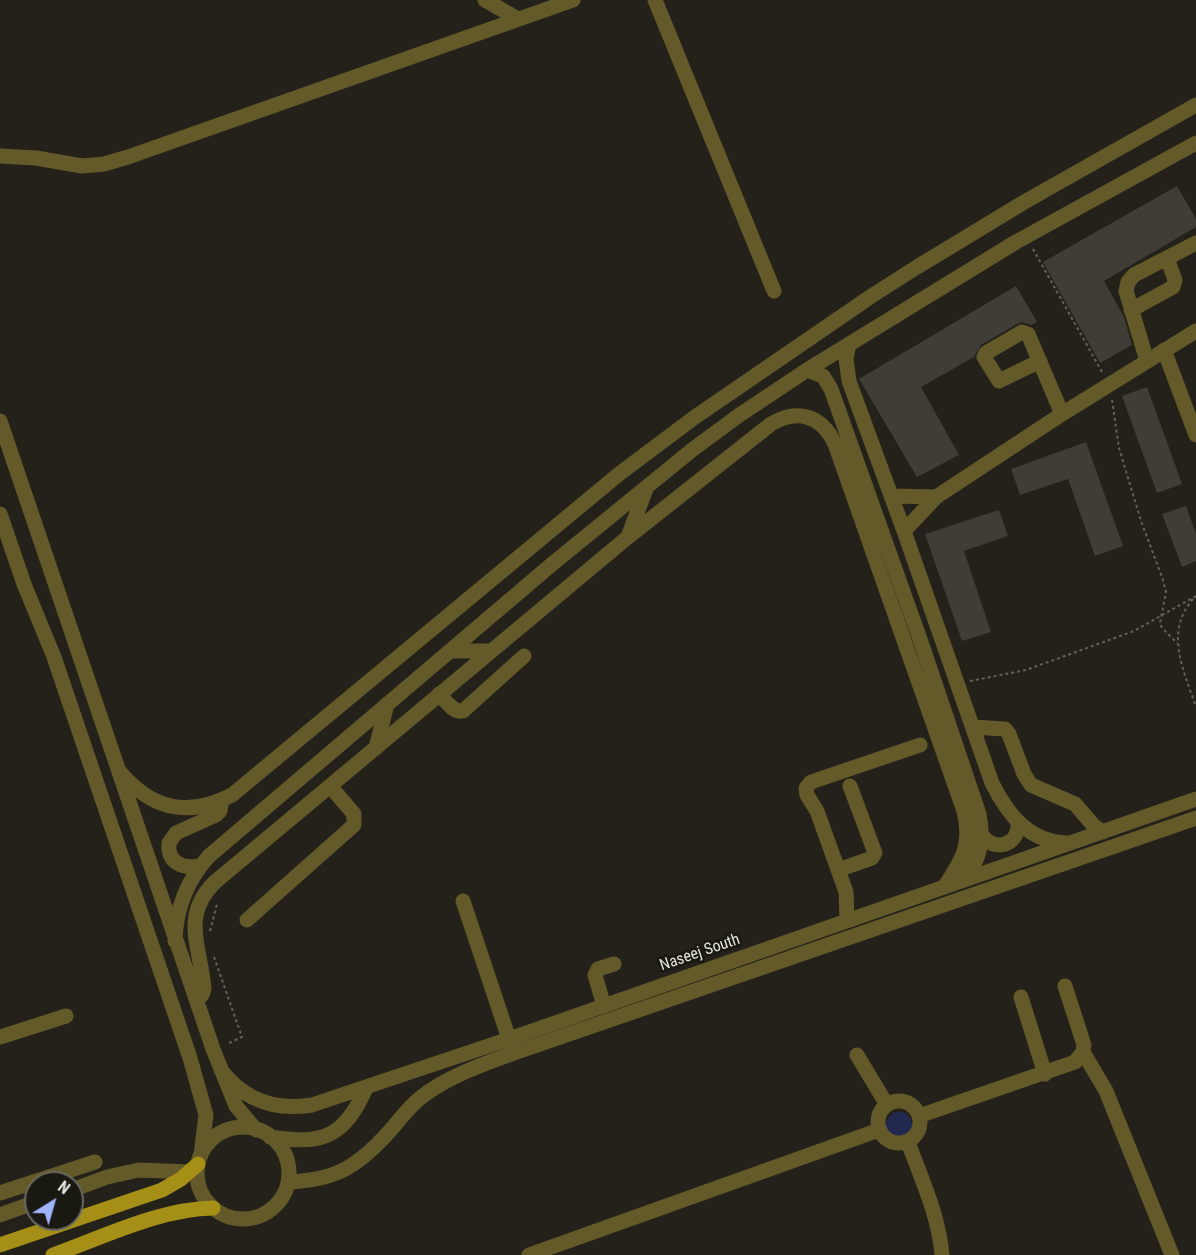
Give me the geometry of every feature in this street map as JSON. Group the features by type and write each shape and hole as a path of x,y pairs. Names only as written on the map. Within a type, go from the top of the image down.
{"main road":[{"path":"0,1245 162,1190 196,1164"},
{"path":"53,1255 170,1213 213,1208"}],"street":[{"path":"485,0 518,20"},
{"path":"0,156 36,158 82,166 104,164 573,0"},
{"path":"655,0 774,291"},
{"path":"120,772 142,793 166,805 201,807 222,800 241,789 619,474 695,417 917,267 1026,201 1196,105"},
{"path":"175,941 182,900 200,866 209,856 551,565 692,450 807,370 1034,231 1196,143"},
{"path":"1147,361 1126,291 1131,278 1196,243"},
{"path":"1131,310 1173,287 1175,280 1167,258"},
{"path":"904,531 936,497 1062,414 1196,331"},
{"path":"849,344 846,359 847,374 992,783 1001,801 1018,823 1042,839 1070,843"},
{"path":"1164,350 1196,435"},
{"path":"1040,361 1062,414"},
{"path":"807,370 818,373 827,381 876,513 979,814 981,834 977,861 963,880"},
{"path":"827,381 833,372 847,374"},
{"path":"196,999 202,995 204,989 194,928 196,911 203,896 215,882 628,537 771,424 793,415 816,420 832,437 967,820 968,837 964,854 945,885"},
{"path":"0,421 79,650 175,941 221,1070 236,1106 284,1152 288,1182 280,1200 267,1213 239,1219 221,1213 206,1201 198,1183 196,1164 206,1126 204,1104 54,657 24,584 0,514"},
{"path":"628,537 646,489"},
{"path":"892,496 936,497"},
{"path":"866,530 876,513"},
{"path":"899,627 921,642"},
{"path":"54,657 79,650"},
{"path":"450,651 490,651"},
{"path":"439,694 453,709 458,712 463,711 524,656"},
{"path":"376,748 387,704"},
{"path":"973,727 1005,729 1009,734 1023,774 1031,785 1076,804 1094,826 1103,832"},
{"path":"847,920 846,892 817,811 806,791 807,785 920,745"},
{"path":"247,920 354,825 354,814 330,786"},
{"path":"838,870 872,858 875,853 850,786"},
{"name":"Naseej South","path":"221,1070 235,1086 252,1098 282,1107 312,1105 509,1039 1196,799"},
{"path":"200,866 188,868 177,864 170,855 169,843 176,833 216,815 222,806 222,800"},
{"path":"288,1182 316,1180 342,1172 363,1158 419,1100 471,1069 1196,818"},
{"path":"981,834 989,843 1005,845 1017,834 1018,823"},
{"path":"463,901 509,1039"},
{"path":"604,1006 595,975 598,969 614,964"},
{"path":"1065,986 1082,1037 1083,1052 1106,1091 1172,1255"},
{"path":"1021,997 1045,1074"},
{"path":"0,1037 66,1016"},
{"path":"919,1116 1045,1074 1075,1062 1083,1052"},
{"path":"857,1055 887,1105"},
{"path":"196,1164 206,1147 219,1134 237,1128 303,1141 330,1134 350,1117 366,1088"},
{"path":"900,1101 906,1102 916,1110 919,1116 921,1122 917,1134 908,1142 897,1144 891,1142 882,1136 879,1130 879,1113 887,1105 900,1101"},
{"path":"530,1255 879,1130"},
{"path":"908,1142 934,1212 940,1232 942,1255"},
{"path":"0,1192 95,1162"},
{"path":"84,1186 107,1177 139,1170 196,1164"},
{"path":"0,1215 24,1207"}],"path":[{"path":"1034,231 1033,250 1109,384 1119,448 1166,592 1160,618 1162,628 1177,643"},
{"path":"958,685 1026,670 1134,632 1195,596"},
{"path":"1195,596 1188,604 1179,623 1177,643 1196,707"},
{"path":"203,896 217,902 209,939"},
{"path":"213,1049 242,1037 214,955"}],"shaded area":[{"path":"899,1112 908,1116 912,1125 908,1134 899,1138 890,1134 886,1125 890,1116"}],"building":[{"path":"1177,186 1196,219 1196,227 1104,281 1124,317 1132,345 1100,363 1043,262"},
{"path":"1016,286 1037,322 1031,325 1021,322 1017,324 981,345 974,357 921,387 959,455 917,477 859,379"},
{"path":"1147,387 1182,484 1157,493 1122,396"},
{"path":"1086,442 1123,546 1095,556 1068,479 1020,495 1011,469"},
{"path":"1186,506 1196,534 1196,561 1182,567 1162,514"},
{"path":"999,510 1008,536 964,551 991,632 962,641 925,534"}]}
